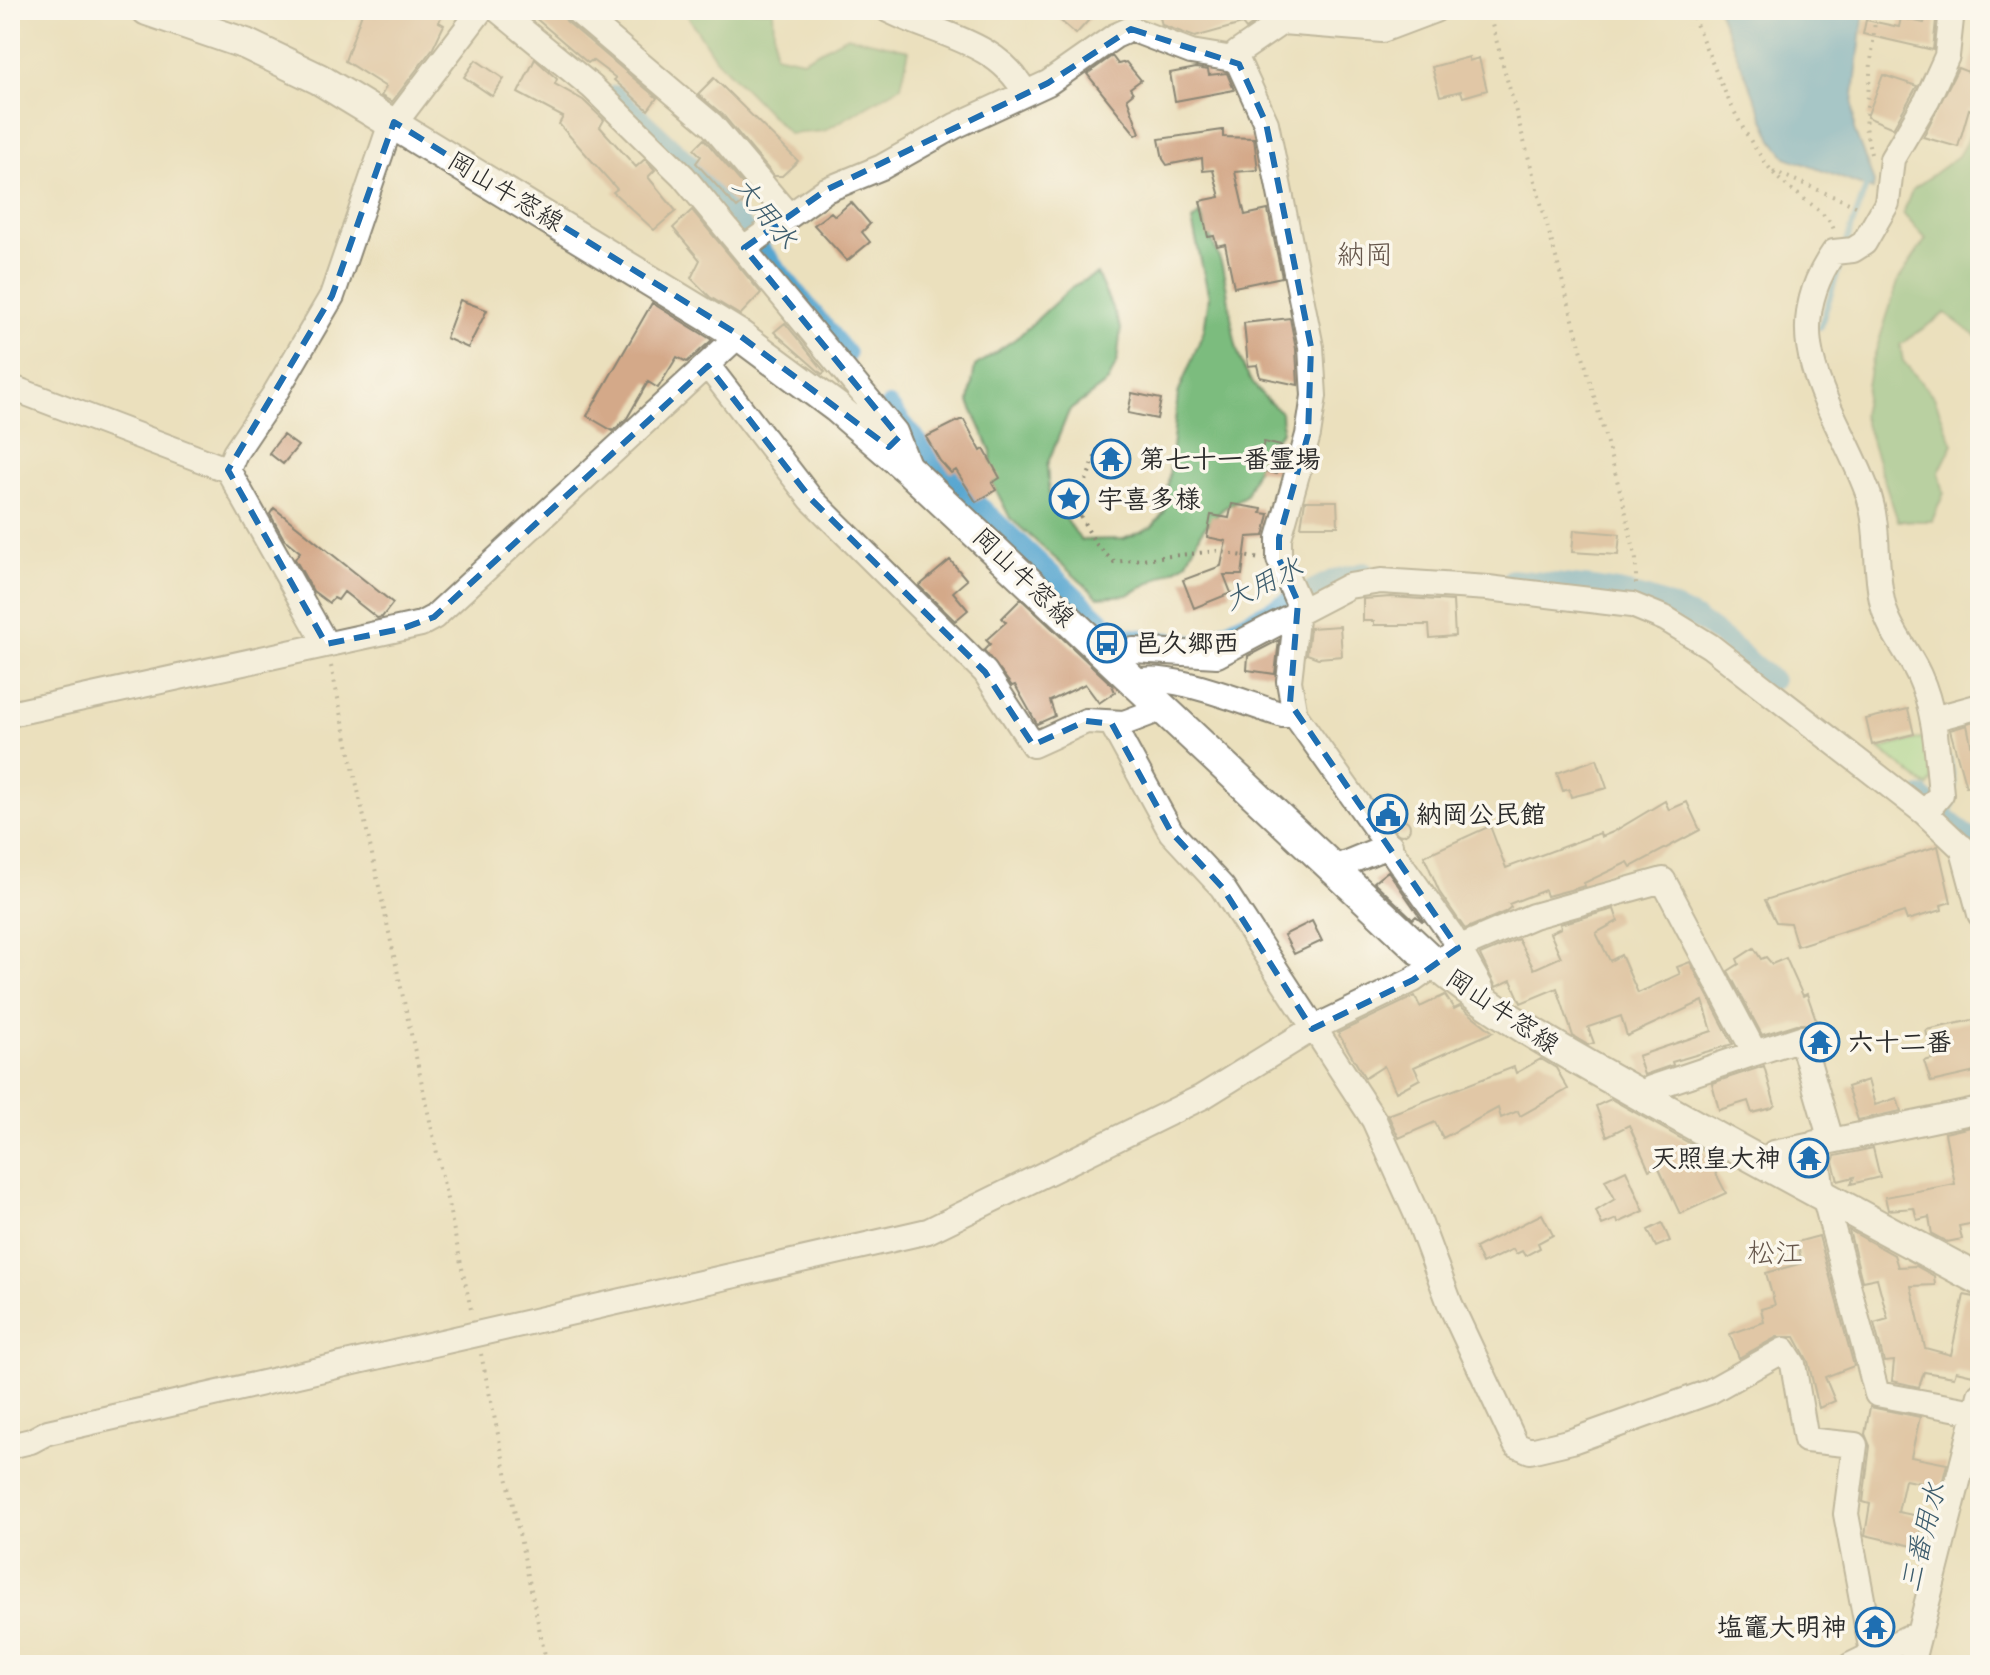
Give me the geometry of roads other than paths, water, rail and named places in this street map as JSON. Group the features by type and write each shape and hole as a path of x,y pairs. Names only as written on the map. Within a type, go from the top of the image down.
{"main road":[{"name":"岡山牛窓線","path":"147,10 246,44 319,79 739,335 836,407 910,471 1338,873 1446,956 1480,1001 1828,1200 1980,1280"}],"street":[{"path":"228,470 235,453 274,395 332,296 394,122 481,10"},
{"path":"498,10 646,138 750,243 895,432 910,471"},
{"path":"576,10 712,125 788,215"},
{"path":"888,10 980,48 1016,74 1025,93"},
{"path":"1233,59 1281,16 1382,30 1435,10"},
{"path":"1930,807 1941,794 1933,719 1919,675 1884,608 1869,497 1812,371 1809,332 1813,300 1822,269 1834,252 1853,250 1864,243 1887,203 1892,159 1927,100 1947,56 1952,10"},
{"path":"750,243 826,190 882,167 955,126 1048,83 1115,36 1131,29 1191,52 1233,59 1251,85 1266,123 1311,347 1314,396 1308,435 1279,538 1279,559 1297,601 1289,681 1295,715 1390,845 1446,956"},
{"path":"10,714 421,624 434,617 739,335"},
{"path":"708,366 811,499 985,672 1033,745 1086,721 1112,724 1149,716 1161,709"},
{"path":"10,387 228,470 326,644"},
{"path":"1106,654 1134,650 1217,655 1297,601 1349,586 1381,581 1634,597 1710,646 1930,807 1980,865"},
{"path":"1133,682 1142,679 1181,684 1283,715 1295,715"},
{"path":"1933,719 1980,706"},
{"path":"1112,724 1171,832 1222,887 1374,1120 1416,1213 1450,1304 1516,1445 1530,1451 1572,1441 1709,1392 1784,1350 1793,1364 1806,1440 1855,1445 1846,1514 1871,1647 1875,1654"},
{"path":"1338,873 1344,864 1390,845"},
{"path":"1962,847 1980,914"},
{"path":"10,1446 31,1441 48,1432 928,1231 1202,1097 1312,1029 1413,980 1446,956 1533,916 1663,880 1755,1053"},
{"path":"1646,1098 1651,1088 1801,1038 1823,1142 1821,1184 1828,1200 1877,1394 1978,1407 1911,1665"},
{"path":"1766,1165 1774,1153 1980,1110"},
{"path":"1851,1665 1907,1638 1917,1637"}],"water":[{"path":"1718,10 1864,10 1853,103 1854,130 1874,182 1873,190 1786,157 1773,140"}],"waterway":[{"name":"大用水","path":"615,95 694,168 846,354"},
{"path":"1846,244 1866,187"},
{"path":"1820,328 1841,262"},
{"name":"大用水","path":"889,407 941,470 1117,636 1199,646 1334,579 1364,572"},
{"name":"大用水","path":"1512,579 1630,593 1675,608 1716,633 1773,680"},
{"path":"1947,816 1954,795 1949,758"},
{"name":"大用水","path":"1921,796 1980,847"}],"place":[{"name":"第七十一番霊場","path":"1111,459"},
{"name":"宇喜多様","path":"1069,499"},
{"name":"邑久郷西","path":"1107,643"},
{"name":"納岡公民館","path":"1388,814"},
{"name":"六十二番","path":"1820,1042"},
{"name":"天照皇大神","path":"1809,1158"},
{"name":"塩竈大明神","path":"1875,1627"}],"district":[{"name":"納岡","path":"1365,254"},
{"name":"松江","path":"1775,1252"}],"water label":[{"name":"三番用水","path":"1922,1537"}]}
